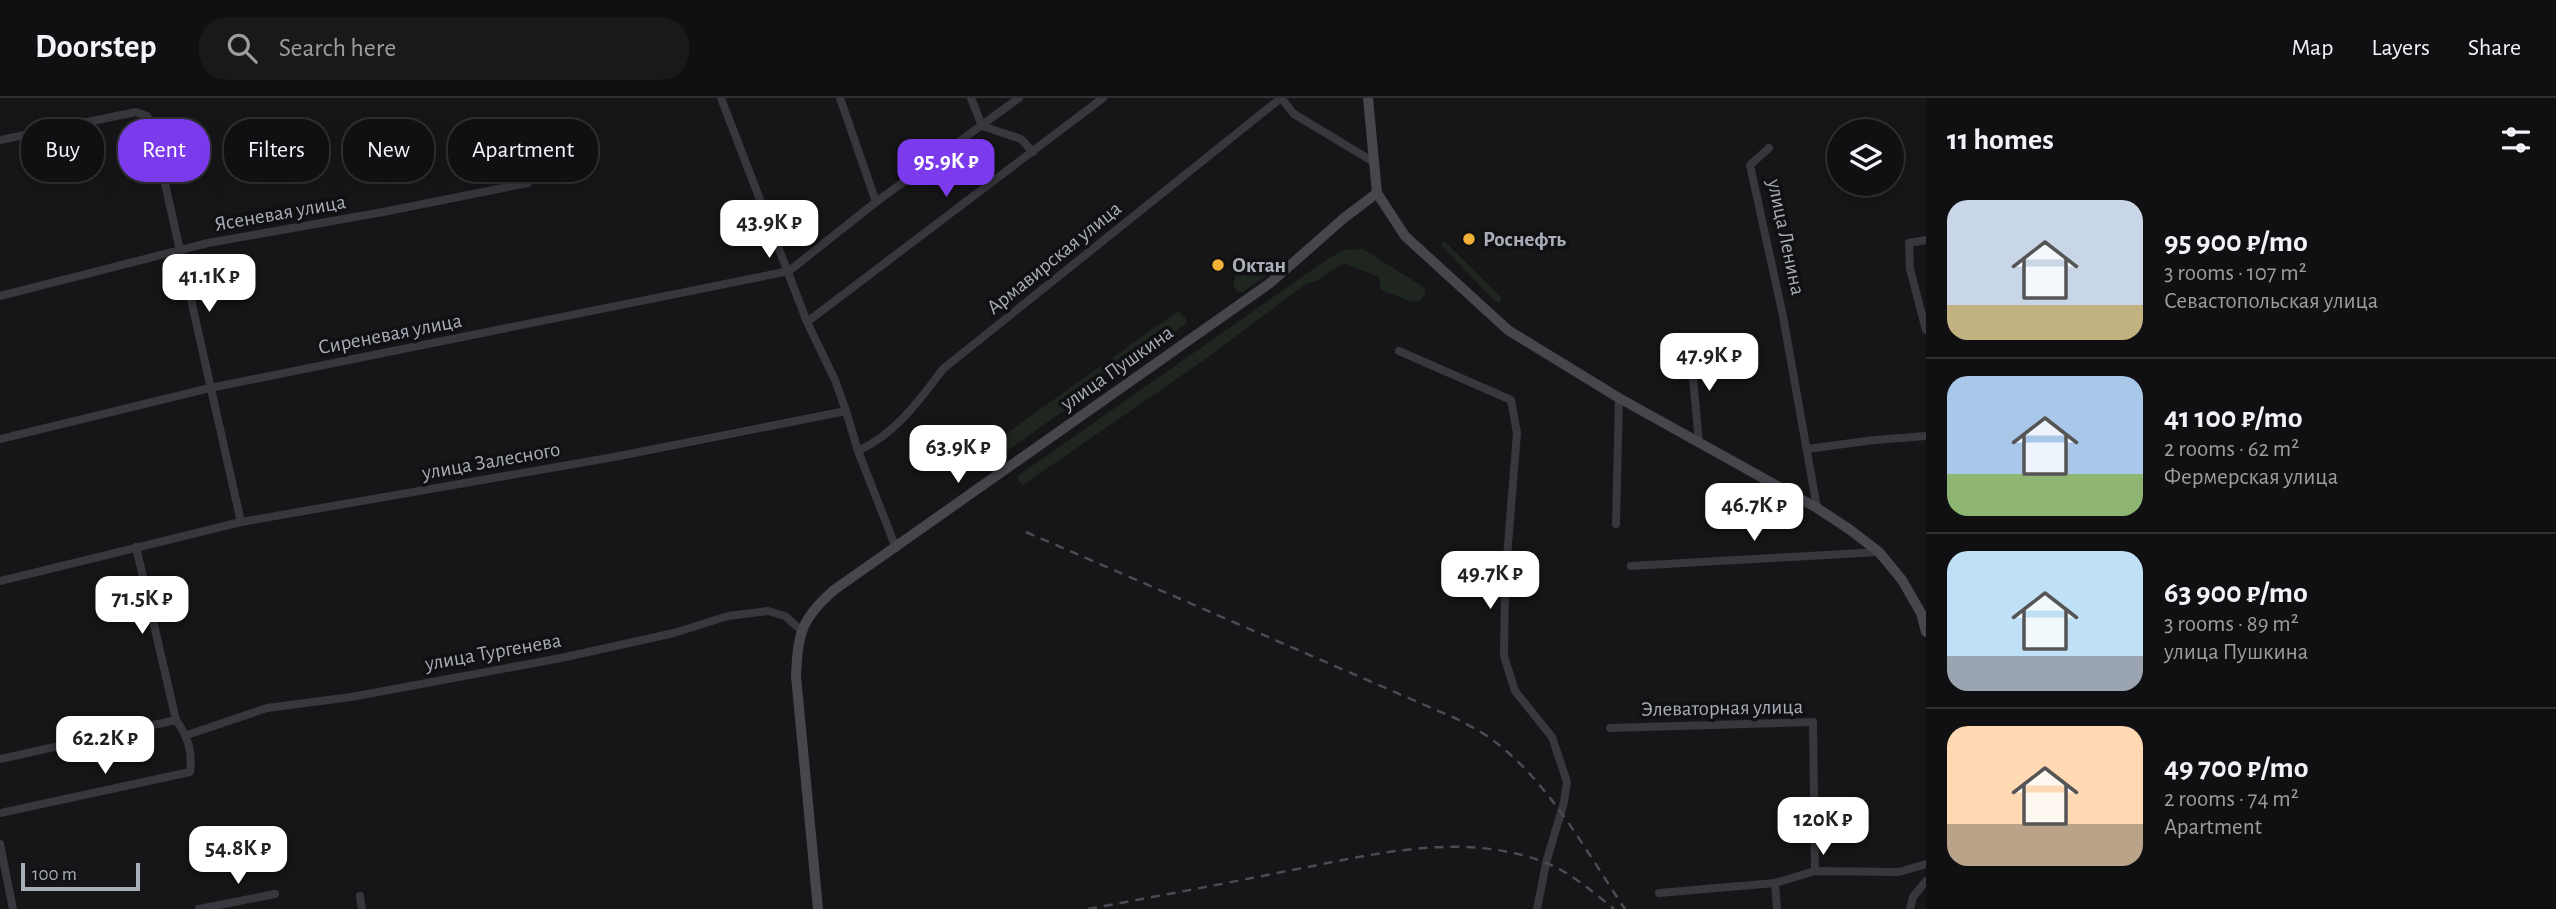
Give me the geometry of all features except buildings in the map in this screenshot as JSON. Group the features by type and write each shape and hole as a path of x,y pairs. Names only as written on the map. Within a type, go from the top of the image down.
{"main road":[{"path":"1368,98 1377,193 1405,236 1508,330 1619,398 1817,508 1879,552 1902,580 1921,613 1926,632"},
{"name":"улица Пушкина","path":"818,909 796,676 801,630 814,607 834,590 1270,283 1344,218 1377,193"}],"street":[{"path":"721,98 807,322 835,380 858,451 896,548"},
{"path":"841,98 876,202"},
{"path":"971,98 982,126"},
{"path":"789,271 876,202 1019,98"},
{"path":"807,322 1103,98"},
{"name":"Армавирская улица","path":"858,451 872,445 907,417 943,369 1281,98 1294,114 1372,161"},
{"path":"0,140 136,112 147,116 152,126 181,250 241,523"},
{"path":"982,126 1021,139 1033,152"},
{"name":"улица Ленина","path":"1769,148 1750,164 1783,316 1817,508"},
{"name":"Ясеневая улица","path":"0,296 181,250 528,183"},
{"path":"1926,240 1909,243 1910,269 1926,330"},
{"name":"Сиреневая улица","path":"0,439 210,388 789,271"},
{"path":"1690,345 1699,443"},
{"path":"1399,351 1511,400 1517,433 1505,582 1504,656 1515,691 1552,737 1567,782 1537,909"},
{"path":"1616,524 1619,398"},
{"name":"улица Залесного","path":"0,581 241,523 614,457 846,411"},
{"path":"1807,449 1926,436"},
{"path":"0,813 190,772 192,759 187,735 176,720 136,547"},
{"path":"1631,566 1879,552"},
{"name":"улица Тургенева","path":"187,735 267,708 351,697 561,658 674,633 728,616 768,611 785,616 801,630"},
{"path":"0,760 176,720"},
{"name":"Элеваторная улица","path":"1610,728 1813,722 1815,871"},
{"path":"0,844 13,908"},
{"path":"1659,894 1775,883 1815,871 1899,872 1926,864"},
{"path":"1910,909 1913,897 1926,881"},
{"path":"1775,883 1777,909"},
{"path":"204,908 275,894"},
{"path":"360,896 362,909"}],"shaded area":[{"path":"1443,240 1501,297 1500,302 1496,302 1441,245"},
{"path":"1363,249 1425,288 1425,294 1420,301 1412,302 1381,290 1379,277 1344,263 1318,280 1306,284 1207,358 1023,485 1017,479 1019,475 1329,258 1345,250"},
{"path":"1252,259 1261,259 1267,263 1268,274 1243,292 1238,292 1233,285 1237,270"},
{"path":"1178,311 1186,319 1186,324 977,472 969,470 965,463"}],"railway":[{"path":"1026,532 1457,719 1486,735 1511,755 1548,795 1625,909"},
{"path":"1088,909 1380,853 1446,847 1512,853 1544,862 1572,877 1614,909"}],"place":[{"name":"Роснефть","path":"1469,239"},
{"name":"Октан","path":"1218,265"}]}
